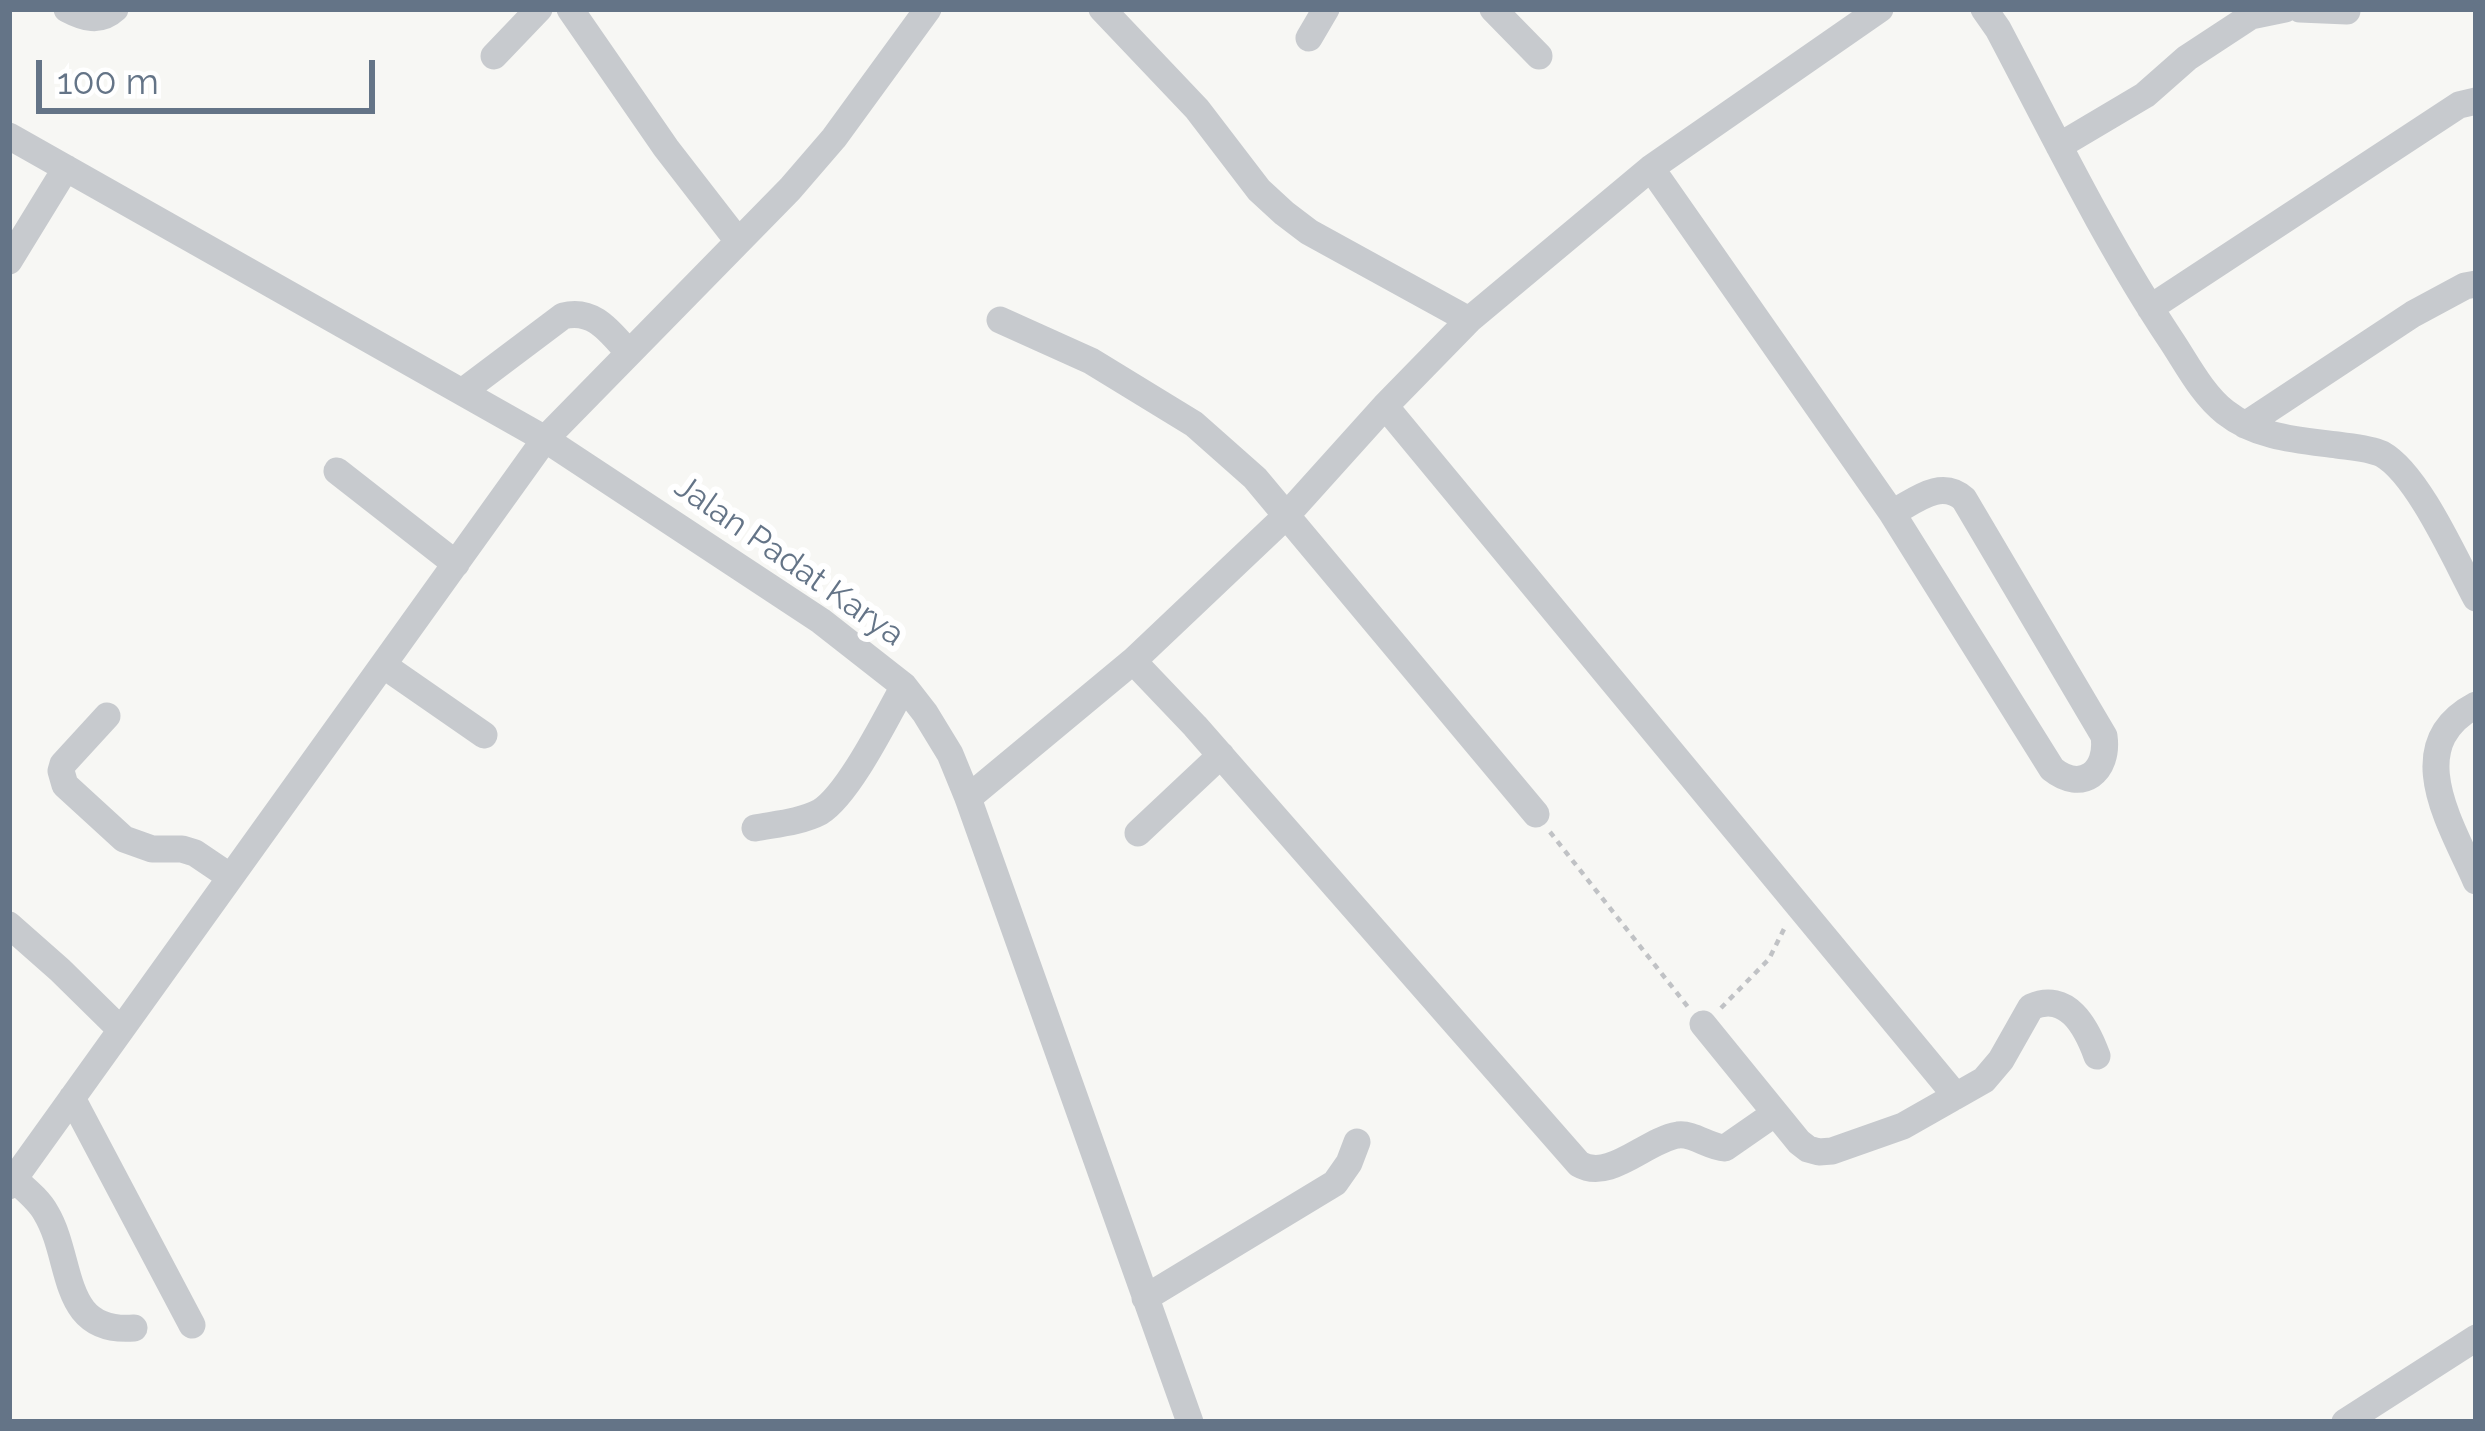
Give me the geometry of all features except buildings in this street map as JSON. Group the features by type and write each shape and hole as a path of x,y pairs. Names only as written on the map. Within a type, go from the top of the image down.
{"street":[{"path":"68,9 92,19 104,18 115,9"},
{"path":"494,56 539,9"},
{"path":"570,9 666,148 738,241"},
{"path":"134,1328 98,1324 83,1312 46,1214 11,1183 545,440 790,189 834,138 928,9"},
{"path":"1102,9 1197,109 1259,190 1284,213 1469,320"},
{"path":"1309,38 1327,9"},
{"path":"1493,9 1539,56"},
{"path":"968,798 1133,661 1285,517 1469,320 1651,168 1880,9"},
{"path":"1984,9 2108,237 2206,393 2223,411 2270,435 2379,453 2395,464 2424,502 2476,598"},
{"path":"2060,146 2145,95 2187,58 2251,16 2285,9"},
{"path":"2300,9 2347,11"},
{"path":"2150,308 2459,105 2476,101"},
{"name":"Jalan Padat Karya","path":"9,136 545,440 820,621 904,686 950,754 968,798 1190,1422"},
{"path":"9,261 66,168"},
{"path":"1651,168 1892,513 2052,769 2076,780 2089,777 2103,758 2104,736 1964,500 1952,490 1939,489 1892,513"},
{"path":"2245,424 2413,314 2476,284"},
{"path":"462,392 563,316 596,319 629,352"},
{"path":"1000,320 1091,361 1194,424 1255,478 1536,814"},
{"path":"1385,406 1956,1096"},
{"path":"337,471 456,564"},
{"path":"1133,661 1587,1169 1607,1168 1678,1135 1724,1148 1774,1114"},
{"path":"383,665 484,735"},
{"path":"755,828 825,809 855,770 904,686"},
{"path":"2476,705 2445,730 2435,773 2476,881"},
{"path":"107,716 63,764 65,784 124,839 152,849 195,853 230,876"},
{"path":"1138,833 1221,755"},
{"path":"9,925 121,1030"},
{"path":"1703,1024 1798,1142 1819,1153 1903,1126 1984,1080 2038,1003 2070,1010 2088,1032 2097,1056"},
{"path":"72,1098 192,1325"},
{"path":"1145,1298 1335,1183 1357,1142"},
{"path":"2345,1422 2476,1338"}],"path":[{"path":"1536,814 1703,1024 1769,959 1795,901"}]}
